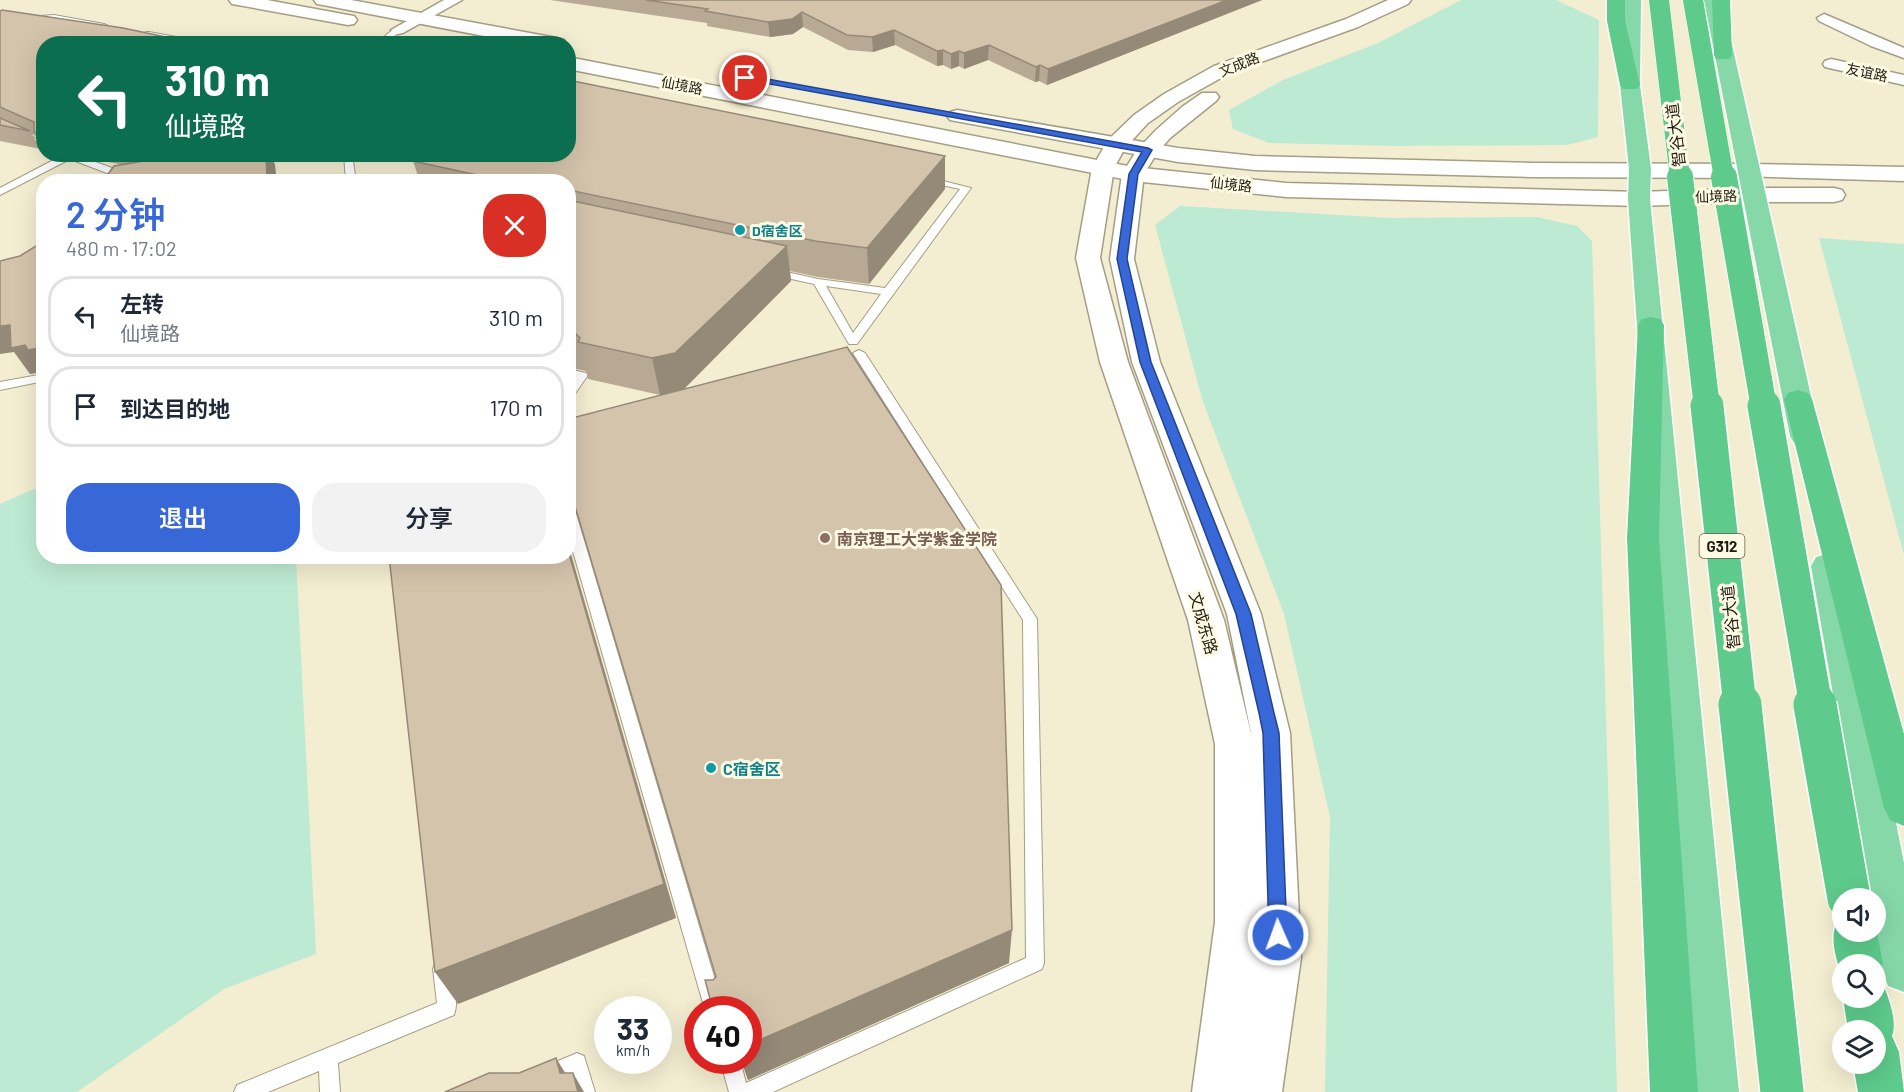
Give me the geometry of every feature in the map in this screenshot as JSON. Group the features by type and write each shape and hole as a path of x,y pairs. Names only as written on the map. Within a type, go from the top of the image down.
{"highway":[{"path":"1616,0 1616,21 1630,85"},
{"name":"智谷大道","path":"1659,0 1713,459 1782,1092"},
{"path":"1693,0 1847,888"},
{"path":"1722,0 1723,55"},
{"path":"1651,325 1643,538 1674,1092"},
{"path":"1798,399 1904,808"},
{"path":"1879,1074 1882,1092"}],"main road":[{"path":"1632,0 1630,85 1715,1092"},
{"path":"1713,0 1798,399 1858,736 1904,970"}],"street":[{"path":"238,0 428,36"},
{"path":"323,0 513,36"},
{"path":"398,30 455,0"},
{"name":"文成路","path":"1125,159 1140,119 1171,98 1221,70 1410,3"},
{"name":"文成路","path":"1125,159 1217,91 1252,74 1353,35 1410,3"},
{"path":"1824,18 1876,43 1904,53"},
{"name":"仙境路","path":"576,47 729,75"},
{"name":"仙境路","path":"576,64 1125,159 1286,190 1752,183 1904,174"},
{"name":"友谊路","path":"1831,64 1904,80"},
{"name":"仙境路","path":"935,112 1125,159"},
{"path":"1125,159 1122,259 1146,362 1244,614 1271,733 1279,958 1258,1092"},
{"name":"文成东路","path":"1125,159 1088,258 1114,362 1206,620 1234,744 1237,922 1216,1092"},
{"name":"仙境路","path":"1752,183 1885,195"}],"lane":[{"path":"0,21 54,17 112,27"},
{"path":"389,36 398,30"},
{"path":"135,31 161,36"},
{"path":"0,126 36,142"},
{"path":"0,192 56,162"},
{"path":"87,162 118,174"},
{"path":"853,350 888,292 966,188 892,172"},
{"path":"761,269 818,282 888,292"},
{"path":"750,1092 1035,963 1030,619 853,350 818,282"},
{"path":"576,374 582,375 576,384"},
{"path":"0,386 36,379"},
{"path":"576,537 711,996"},
{"path":"244,1092 447,1008 440,949"},
{"path":"328,1058 330,1092"},
{"path":"529,1084 577,1063 585,1092"},
{"path":"734,1074 739,1092"}],"green space":[{"path":"1461,0 1556,0 1599,20 1598,137 1567,145 1394,146 1269,143 1233,129 1229,110 1283,80 1378,43"},
{"path":"1180,206 1391,218 1536,217 1577,226 1592,241 1617,1092 1325,1092 1330,817 1284,614 1203,402 1155,225"},
{"path":"1819,238 1904,244 1904,555"},
{"path":"36,488 36,564 296,564 316,954 224,989 77,1092 0,1092 0,504"}],"building":[{"path":"646,0 1227,0 1048,69 1040,65 1036,67 989,45 964,53 959,51 951,54 943,50 937,51 894,30 872,37 847,35 802,12 792,19 768,22 705,11 708,9"},
{"path":"0,11 123,28 161,36 36,36 36,132 34,132 34,122 0,107"},
{"path":"576,82 945,156 867,248 815,241 576,192 576,174 472,174 418,162 576,162"},
{"path":"0,118 30,131 0,125"},
{"path":"138,162 266,162 267,174 108,174 114,166"},
{"path":"576,202 787,246 675,353 652,358 578,342 580,338 576,334"},
{"path":"36,246 36,348 28,350 25,345 11,348 10,325 0,326 0,261 20,256"},
{"name":"C宿舍区","path":"847,347 1001,585 1012,930 762,1039 762,996 709,996 705,980 713,980 716,977 576,510 576,417"},
{"path":"390,564 572,564 664,884 435,972"},
{"path":"556,1058 560,1073 573,1073 578,1092 445,1092 489,1073 519,1073"}],"place":[{"name":"D宿舍区","path":"740,230"},
{"name":"南京理工大学紫金学院","path":"825,538"},
{"name":"C宿舍区","path":"711,768"}],"route":[{"path":"745,78 1148,150 1133,174 1122,259 1146,362 1244,614 1267,713 1271,733 1278,935"}]}
